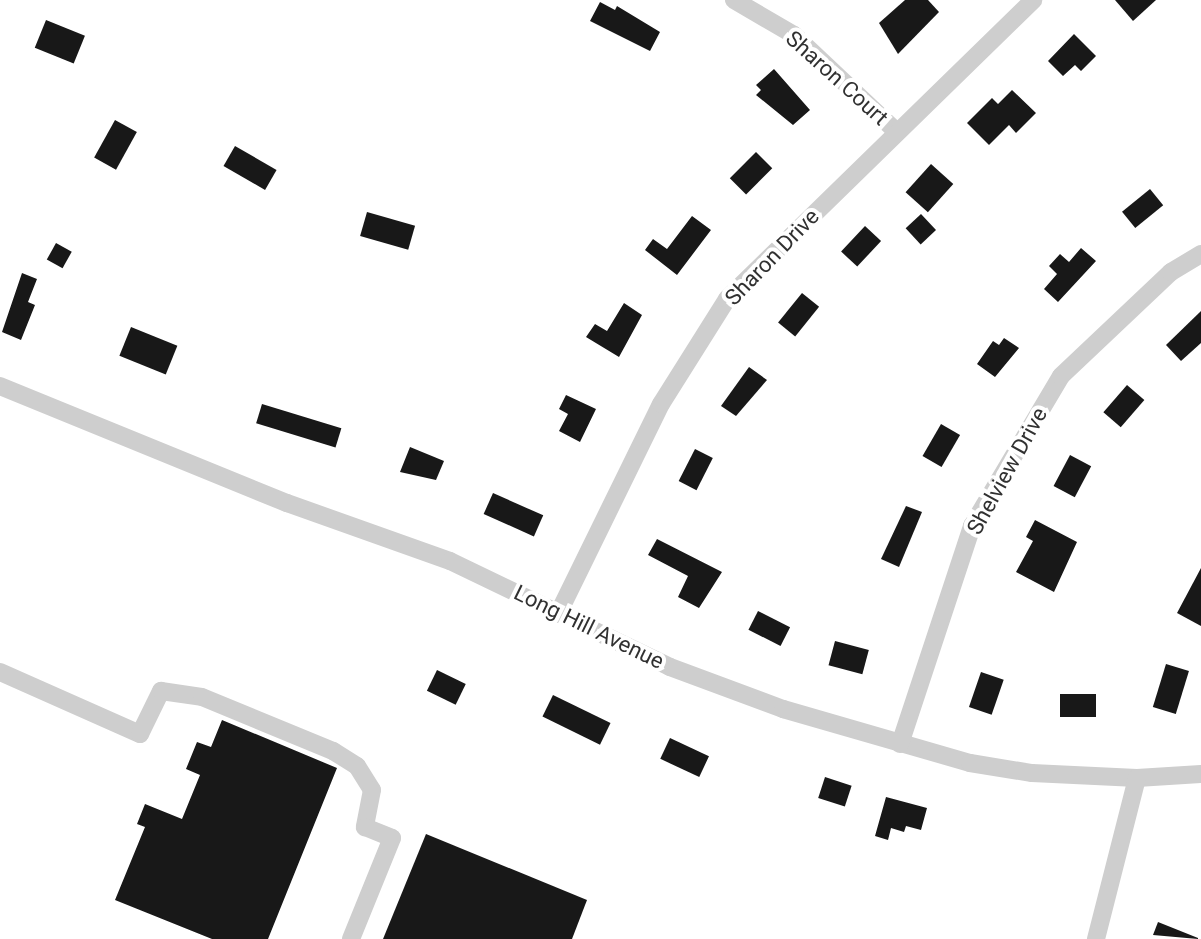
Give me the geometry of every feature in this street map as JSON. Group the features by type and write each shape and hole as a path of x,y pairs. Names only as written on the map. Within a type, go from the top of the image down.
{"street":[{"name":"Sharon Court","path":"734,0 794,35 897,132"},
{"name":"Sharon Drive","path":"560,610 661,404 727,299 1033,0"},
{"name":"Shelview Drive","path":"900,744 972,526 1061,376 1171,272 1201,254"},
{"name":"Long Hill Avenue","path":"0,386 287,503 450,561 560,610 670,667 900,744 1032,773 1137,778 1201,774"},
{"path":"0,672 140,734 161,691 202,697 333,751 357,766 372,790 365,827 392,838 351,939"},
{"path":"1096,939 1137,778"}],"building":[{"path":"905,0 928,0 939,12 898,54 879,23"},
{"path":"1115,0 1156,0 1133,21"},
{"path":"600,2 615,10 617,6 660,32 650,51 590,21"},
{"path":"46,20 85,36 74,64 35,48"},
{"path":"1074,34 1096,56 1081,71 1075,65 1063,76 1048,61"},
{"path":"774,69 810,110 793,125 756,95 761,90 756,85"},
{"path":"1012,90 1036,113 1016,133 1009,125 989,145 967,123 992,98 998,104"},
{"path":"115,120 137,132 116,170 94,158"},
{"path":"235,146 277,170 265,190 224,166"},
{"path":"756,152 772,168 746,194 730,178"},
{"path":"931,164 953,184 928,212 906,192"},
{"path":"1150,189 1163,205 1135,228 1122,212"},
{"path":"367,212 415,226 408,250 360,236"},
{"path":"921,214 936,230 921,244 906,228"},
{"path":"692,216 711,230 677,275 645,250 653,239 667,249"},
{"path":"865,226 881,241 857,267 841,252"},
{"path":"56,243 72,252 63,268 47,260"},
{"path":"1081,248 1096,261 1058,302 1044,289 1057,274 1049,266 1060,254 1069,262"},
{"path":"22,273 37,279 28,302 35,305 21,340 2,332"},
{"path":"802,293 819,307 795,336 778,323"},
{"path":"624,303 642,315 619,357 586,337 595,324 607,331"},
{"path":"1201,311 1201,343 1181,361 1166,345"},
{"path":"131,327 177,346 166,374 119,356"},
{"path":"1004,338 1019,348 995,377 977,364 993,341 999,345"},
{"path":"749,367 767,380 736,416 721,406"},
{"path":"1127,385 1144,400 1121,427 1103,412"},
{"path":"566,395 596,409 580,442 559,431 568,414 559,409"},
{"path":"262,404 341,428 336,447 256,423"},
{"path":"941,424 960,435 942,467 922,456"},
{"path":"410,447 444,461 436,480 400,472"},
{"path":"695,449 713,458 696,490 679,481"},
{"path":"1070,455 1091,466 1075,497 1054,486"},
{"path":"493,493 543,515 534,536 484,514"},
{"path":"906,506 922,512 899,567 881,559"},
{"path":"1035,520 1077,542 1054,592 1016,572 1033,541 1026,537"},
{"path":"657,539 722,572 699,608 678,597 688,576 648,555"},
{"path":"1201,568 1201,626 1177,613"},
{"path":"758,611 790,627 781,646 748,630"},
{"path":"835,641 869,650 862,674 829,665"},
{"path":"1166,664 1189,671 1176,714 1153,707"},
{"path":"437,670 466,684 456,705 427,691"},
{"path":"981,672 1004,680 992,715 969,707"},
{"path":"1060,694 1096,694 1096,717 1060,717"},
{"path":"553,695 611,723 600,745 542,717"},
{"path":"222,720 337,768 268,939 212,939 115,900 145,827 137,824 145,804 182,819 200,775 186,769 197,742 211,747"},
{"path":"670,738 709,756 699,777 660,759"},
{"path":"825,777 852,786 845,807 818,798"},
{"path":"886,797 927,808 921,830 906,826 904,832 891,828 888,840 875,836"},
{"path":"426,834 587,900 572,939 383,939"},
{"path":"1158,922 1198,938 1198,939 1153,935"}]}
